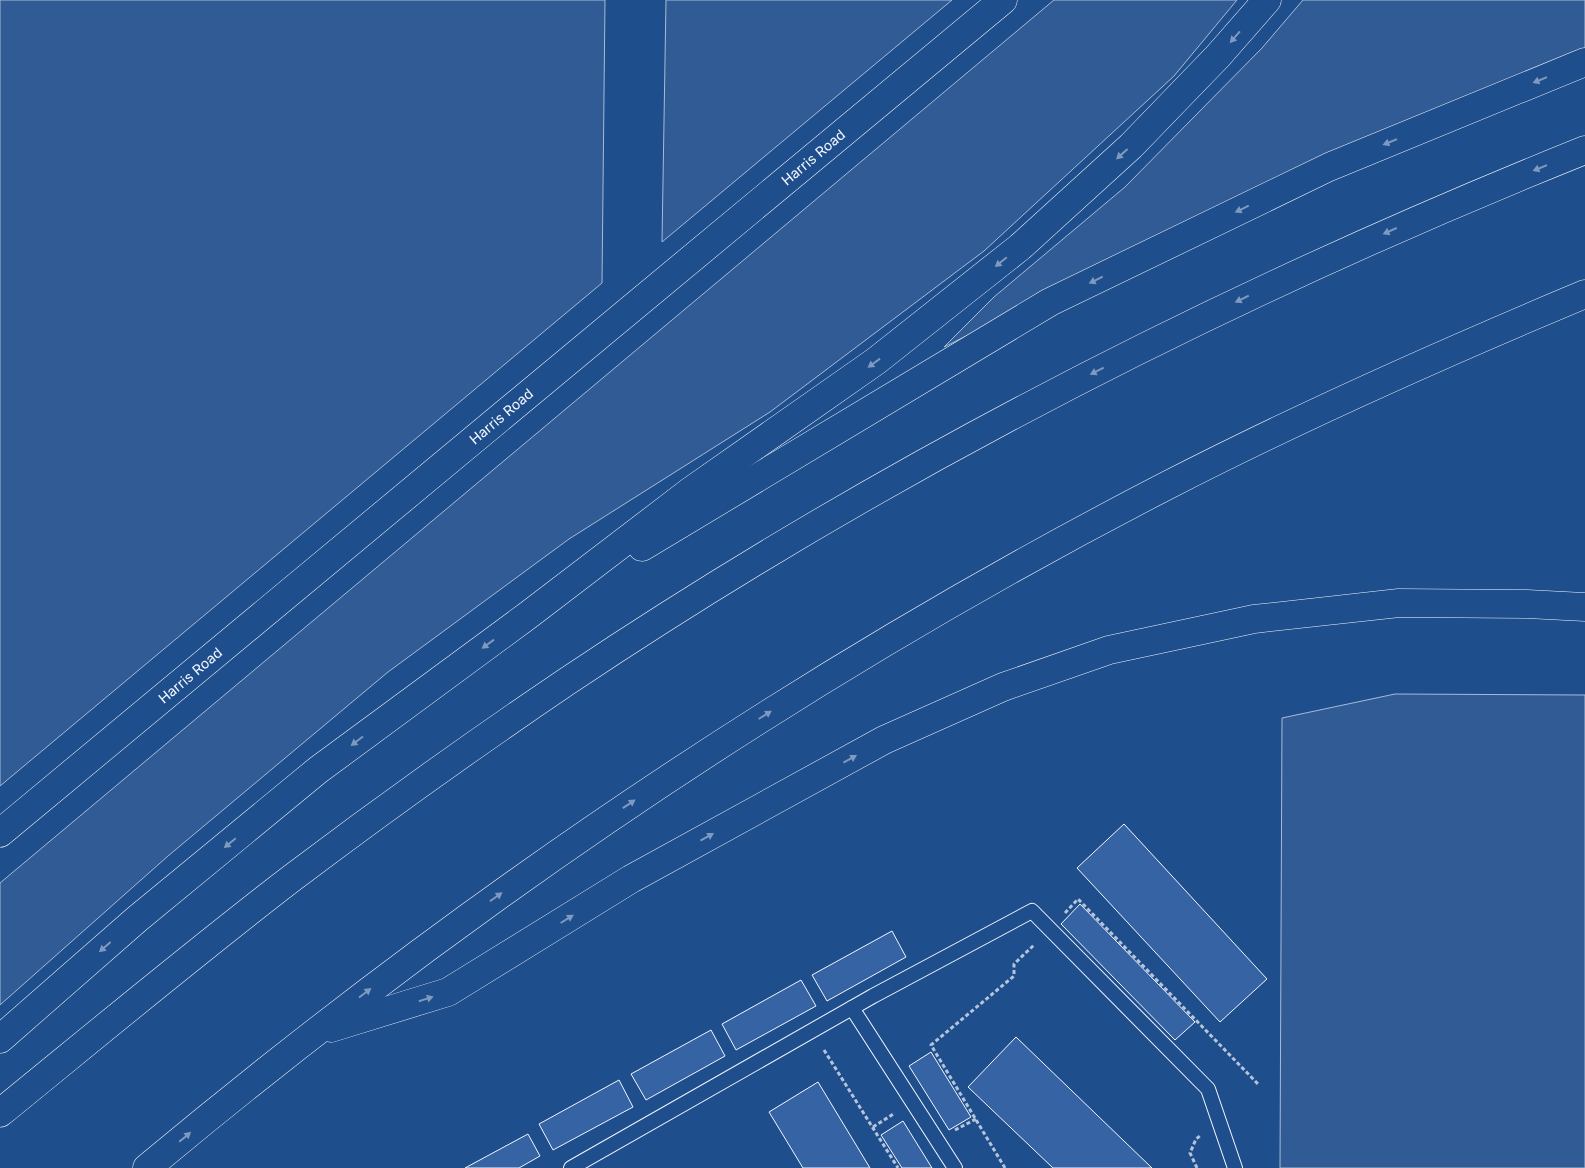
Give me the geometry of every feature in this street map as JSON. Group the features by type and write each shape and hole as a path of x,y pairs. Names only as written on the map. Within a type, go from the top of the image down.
{"main road":[{"name":"Harris Road","path":"0,833 1003,0"},
{"path":"0,1039 138,919 318,770 527,616 692,490 876,361 1020,246 1131,146 1218,56 1267,0"},
{"path":"527,616 1050,302 1328,167 1585,62"},
{"path":"0,1113 291,879 429,778 569,681 712,588 859,500 999,422 1159,339 1322,261 1469,196 1585,150"},
{"path":"147,1168 312,1033 448,930 586,833 727,739 872,650 1019,565 1168,485 1320,410 1475,340 1585,294"},
{"path":"312,1033 448,992 630,879 884,740 1003,687 1109,650 1254,619 1399,603 1527,604 1585,607"}],"lane":[{"path":"571,1168 852,1008 1032,911 1208,1089 1235,1168"},
{"path":"852,1008 955,1168"}],"path":[{"path":"1064,914 1078,899 1258,1084"},
{"path":"1005,1168 931,1045 1014,976 1014,964 1035,944"},
{"path":"812,1031 898,1168"}],"shaded area":[{"path":"0,0 605,0 602,283 0,786"},
{"path":"666,0 952,0 662,242"},
{"path":"1054,0 1237,0 1174,76 984,251 770,412 569,539 388,672 168,856 0,1005 0,883"},
{"path":"1303,0 1585,0 1585,53 1125,257 944,347 994,297 1125,187 1262,48"},
{"path":"1395,694 1585,695 1585,1168 1280,1168 1282,718"}],"building":[{"path":"1124,824 1267,979 1220,1022 1077,868"},
{"path":"1080,904 1195,1022 1175,1040 1061,924"},
{"path":"892,931 906,957 827,1001 812,975"},
{"path":"801,980 816,1006 736,1050 722,1024"},
{"path":"711,1030 725,1056 646,1100 631,1074"},
{"path":"1016,1037 1152,1168 1053,1168 968,1087"},
{"path":"931,1052 971,1117 949,1130 909,1066"},
{"path":"619,1080 633,1107 553,1150 539,1124"},
{"path":"818,1082 870,1168 803,1168 769,1112"},
{"path":"903,1121 932,1168 902,1168 881,1135"},
{"path":"528,1134 540,1156 519,1168 465,1168"}]}
